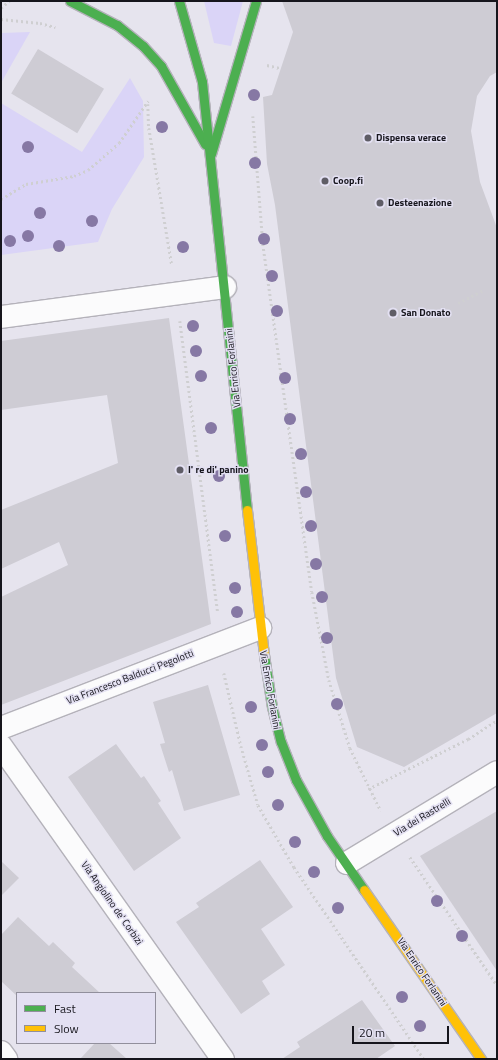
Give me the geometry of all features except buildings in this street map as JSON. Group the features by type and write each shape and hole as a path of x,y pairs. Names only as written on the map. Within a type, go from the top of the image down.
{"main road":[{"name":"Via Enrico Forlanini","path":"70,1 117,25 151,55 170,81 210,154"},
{"name":"Via Enrico Forlanini","path":"179,1 200,71 225,287 260,628 272,707 281,742 308,804 481,1059"},
{"path":"210,154 256,1"}],"street":[{"path":"1,317 225,287"},
{"name":"Via Francesco Balducci Pegolotti","path":"1,728 260,628"},
{"name":"Via Angiolino de' Corbizi","path":"1,746 223,1059"},
{"name":"Via dei Rastrelli","path":"347,863 497,772"},
{"path":"1,1052 6,1059"}],"path":[{"path":"1,8 9,1"},
{"path":"1,19 40,22 60,28"},
{"path":"259,63 280,68"},
{"path":"148,94 149,128 177,293 218,617"},
{"path":"1,199 26,184 74,176 88,170 120,143 148,101"},
{"path":"253,113 263,244 312,592 329,680 350,748 368,789 468,739 497,720"},
{"path":"458,303 484,290"},
{"path":"224,671 241,746 258,805 294,867 424,1059"},
{"path":"409,855 497,985"}],"shaded area":[{"path":"204,1 243,1 231,46 214,43"},
{"path":"30,32 1,83 1,33"},
{"path":"130,78 143,101 144,157 112,209 98,242 1,255 1,103 82,152"}],"traffic: fast":[{"path":"70,1 117,25 143,46 161,66 205,144"},
{"path":"179,1 202,82 247,510"},
{"path":"211,154 256,1"},
{"path":"264,655 272,707 281,742 296,780 327,836 364,890"}],"traffic: slow":[{"path":"247,510 264,655"},
{"path":"364,890 481,1059"}],"place":[{"name":"Dispensa verace","path":"368,138"},
{"name":"Coop.fi","path":"325,181"},
{"name":"Desteenazione","path":"380,203"},
{"name":"San Donato","path":"393,313"},
{"name":"I' re di' panino","path":"180,470"}]}
